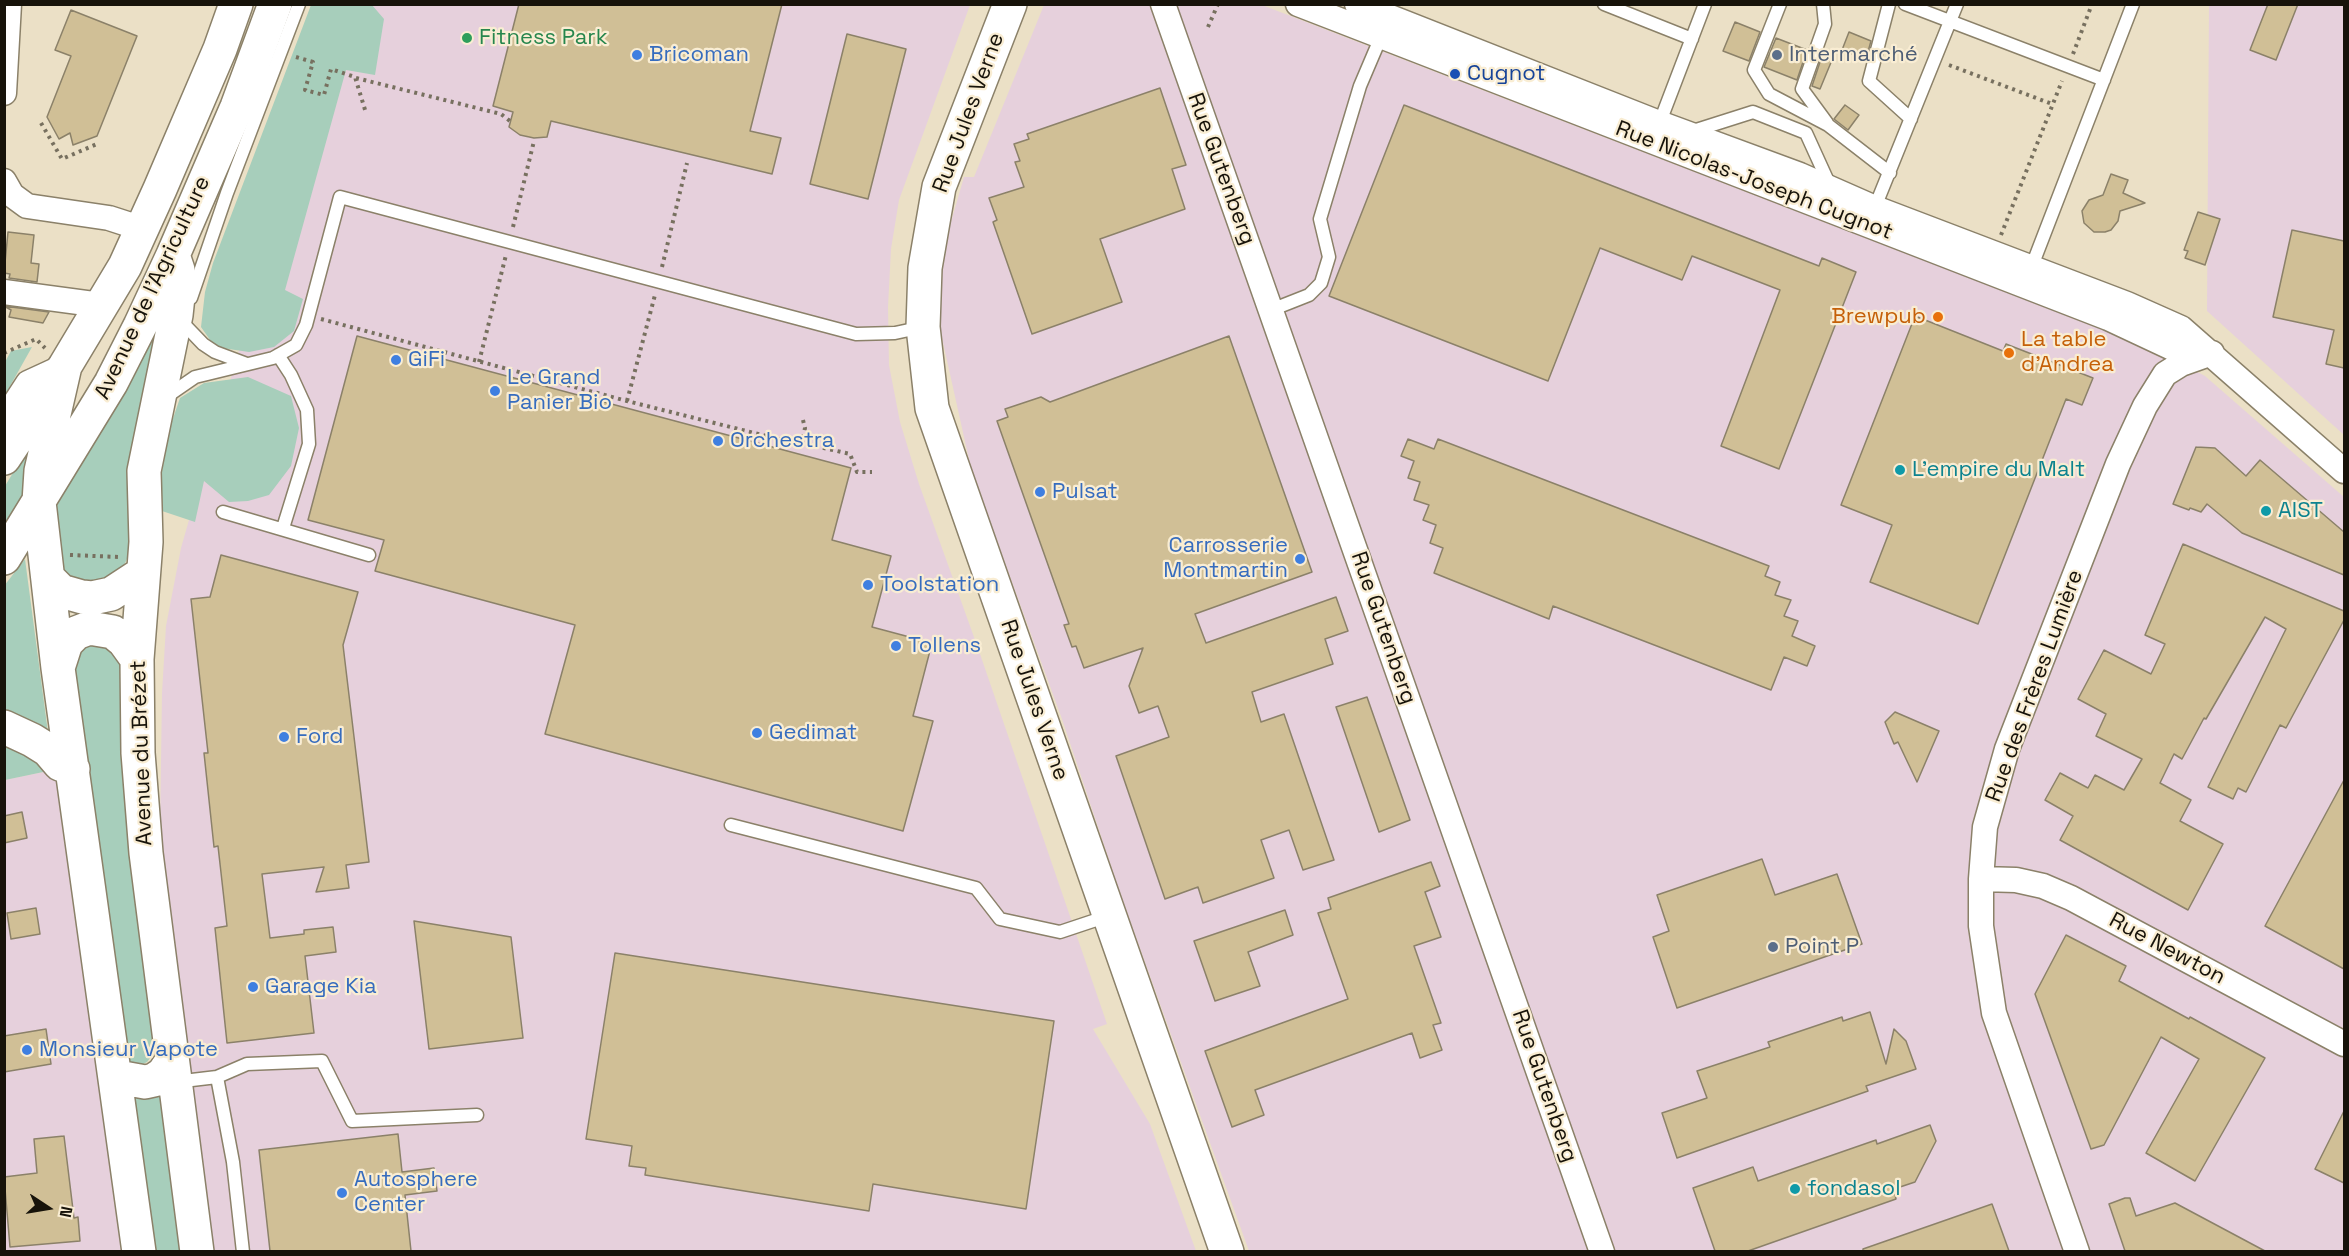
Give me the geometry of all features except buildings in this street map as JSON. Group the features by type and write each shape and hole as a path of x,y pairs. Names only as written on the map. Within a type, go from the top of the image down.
{"main road":[{"name":"Avenue de l'Agriculture","path":"4,458 65,366 125,266 220,49 236,4"},
{"name":"Avenue de l'Agriculture","path":"4,558 111,383 173,255 237,107 275,4"},
{"name":"Rue Jules Verne","path":"1010,4 939,187 925,268 922,327 932,408 1227,1251"},
{"name":"Avenue du Brézet","path":"173,255 178,270 180,319 158,403 144,471 146,542 137,659 141,808 197,1251"},
{"path":"65,366 41,471 39,502 58,668 139,1251"},
{"path":"48,578 61,591 82,597 100,598 123,588 143,573"},
{"path":"58,668 66,643 76,633 89,628 113,632 124,640 137,659"},
{"path":"4,727 32,740 48,750 60,764 73,770"},
{"path":"114,1071 123,1078 145,1082 173,1072"}],"street":[{"path":"4,93 9,4"},
{"name":"Rue Gutenberg","path":"1163,4 1602,1251"},
{"name":"Rue Nicolas-Joseph Cugnot","path":"1298,4 1341,12 1385,27 2028,277 2172,348 2212,353"},
{"name":"Rue Nicolas-Joseph Cugnot","path":"1357,4 1385,27"},
{"name":"Rue Nicolas-Joseph Cugnot","path":"1656,133 1687,133 1832,189 1872,216 1994,253 2028,277 2127,304 2181,328 2344,471"},
{"path":"4,181 12,195 27,206 109,218 143,229"},
{"path":"4,292 101,305"},
{"name":"Rue des Frères Lumière","path":"2145,406 2151,366 2160,342"},
{"name":"Rue des Frères Lumière","path":"2077,1251 1994,1013 1980,926 1985,827 2007,749 2118,464 2145,406 2165,374 2181,364 2212,353"},
{"path":"4,420 28,383 65,366"},
{"name":"Rue Newton","path":"1981,879 2016,880 2043,886 2071,897 2344,1044"}],"lane":[{"path":"247,364 215,352 203,344 180,319 298,4"},
{"path":"1604,4 1692,39"},
{"path":"1656,133 1705,4"},
{"path":"1780,4 1754,70 1769,94 1828,125 1890,173"},
{"path":"1823,4 1825,24 1802,89 1828,125"},
{"path":"1889,4 1869,81 1911,119"},
{"path":"1905,4 2104,80"},
{"path":"1872,216 1957,4"},
{"path":"2028,277 2133,4"},
{"path":"1271,310 1309,295 1321,283 1329,256 1320,219 1360,86 1385,27"},
{"path":"1687,133 1753,112 1806,133 1832,189"},
{"path":"158,403 195,377 279,355 296,345 309,316 340,197 856,334 895,333 922,327"},
{"path":"279,355 307,410 309,444 283,528"},
{"path":"223,512 369,555"},
{"path":"730,825 975,888 1000,919 1060,932 1109,916"},
{"path":"173,1072 217,1077 247,1064 322,1061 352,1121 477,1115"},
{"path":"217,1077 233,1162 243,1251"}],"path":[{"path":"1208,27 1218,4"},
{"path":"1994,253 2092,6 2086,4"},
{"path":"280,52 314,62 305,90 324,95 331,69 501,114 510,121"},
{"path":"1935,59 2052,104"},
{"path":"356,77 366,113"},
{"path":"41,123 62,159 97,144"},
{"path":"309,316 627,401 798,444 850,454 857,472 872,472"},
{"path":"479,362 485,334"},
{"path":"4,353 36,339 65,366"},
{"path":"627,401 634,375"},
{"path":"802,443 805,428 803,420"}],"shaded area":[{"path":"341,5 970,5 899,200 891,249 888,307 889,365 900,422 919,484 1107,1024 1093,1029 1150,1124 1196,1251 213,1252 160,831 162,693 166,626 181,548"},
{"path":"1044,5 1262,5 2108,329 2163,354 2205,376 2344,497 2344,1251 1249,1251 1120,893 1062,719 972,473 940,329 942,253 964,177 974,177"},
{"path":"2209,5 2344,5 2344,435 2207,311"},
{"path":"48,771 64,791 128,1251 5,1251 4,780"}],"green space":[{"path":"311,5 372,5 384,19 375,75 346,70 285,290 303,299 294,331 274,347 249,352 215,347 201,327 205,292 213,263"},
{"path":"167,311 130,552 122,570 101,586 71,579 58,566 51,516"},
{"path":"32,347 5,395 5,362 11,351"},
{"path":"248,377 291,396 299,428 291,466 269,495 248,501 229,502 204,481 195,522 162,511 161,478 169,430 180,398 204,383"},
{"path":"25,453 26,501 5,535 5,486"},
{"path":"25,559 49,740 5,717 4,586"},
{"path":"82,641 122,651 158,1048 147,1062 137,1067 130,1066 123,1056 70,662"},
{"path":"4,735 48,771 5,780"},
{"path":"165,1088 186,1251 149,1251 126,1091"}],"place":[{"name":"Fitness Park","path":"467,38"},
{"name":"Bricoman","path":"637,55"},
{"name":"Intermarché","path":"1777,55"},
{"name":"Cugnot","path":"1455,74"},
{"name":"Brewpub","path":"1938,317"},
{"name":"La table d'Andrea","path":"2009,353"},
{"name":"GiFi","path":"396,360"},
{"name":"Le Grand Panier Bio","path":"495,391"},
{"name":"Orchestra","path":"718,441"},
{"name":"L'empire du Malt","path":"1900,470"},
{"name":"Pulsat","path":"1040,492"},
{"name":"AIST","path":"2266,511"},
{"name":"Carrosserie Montmartin","path":"1300,559"},
{"name":"Toolstation","path":"868,585"},
{"name":"Tollens","path":"896,646"},
{"name":"Gedimat","path":"757,733"},
{"name":"Ford","path":"284,737"},
{"name":"Point P","path":"1773,947"},
{"name":"Garage Kia","path":"253,987"},
{"name":"Monsieur Vapote","path":"27,1050"},
{"name":"fondasol","path":"1795,1189"},
{"name":"Autosphere Center","path":"342,1193"}]}
